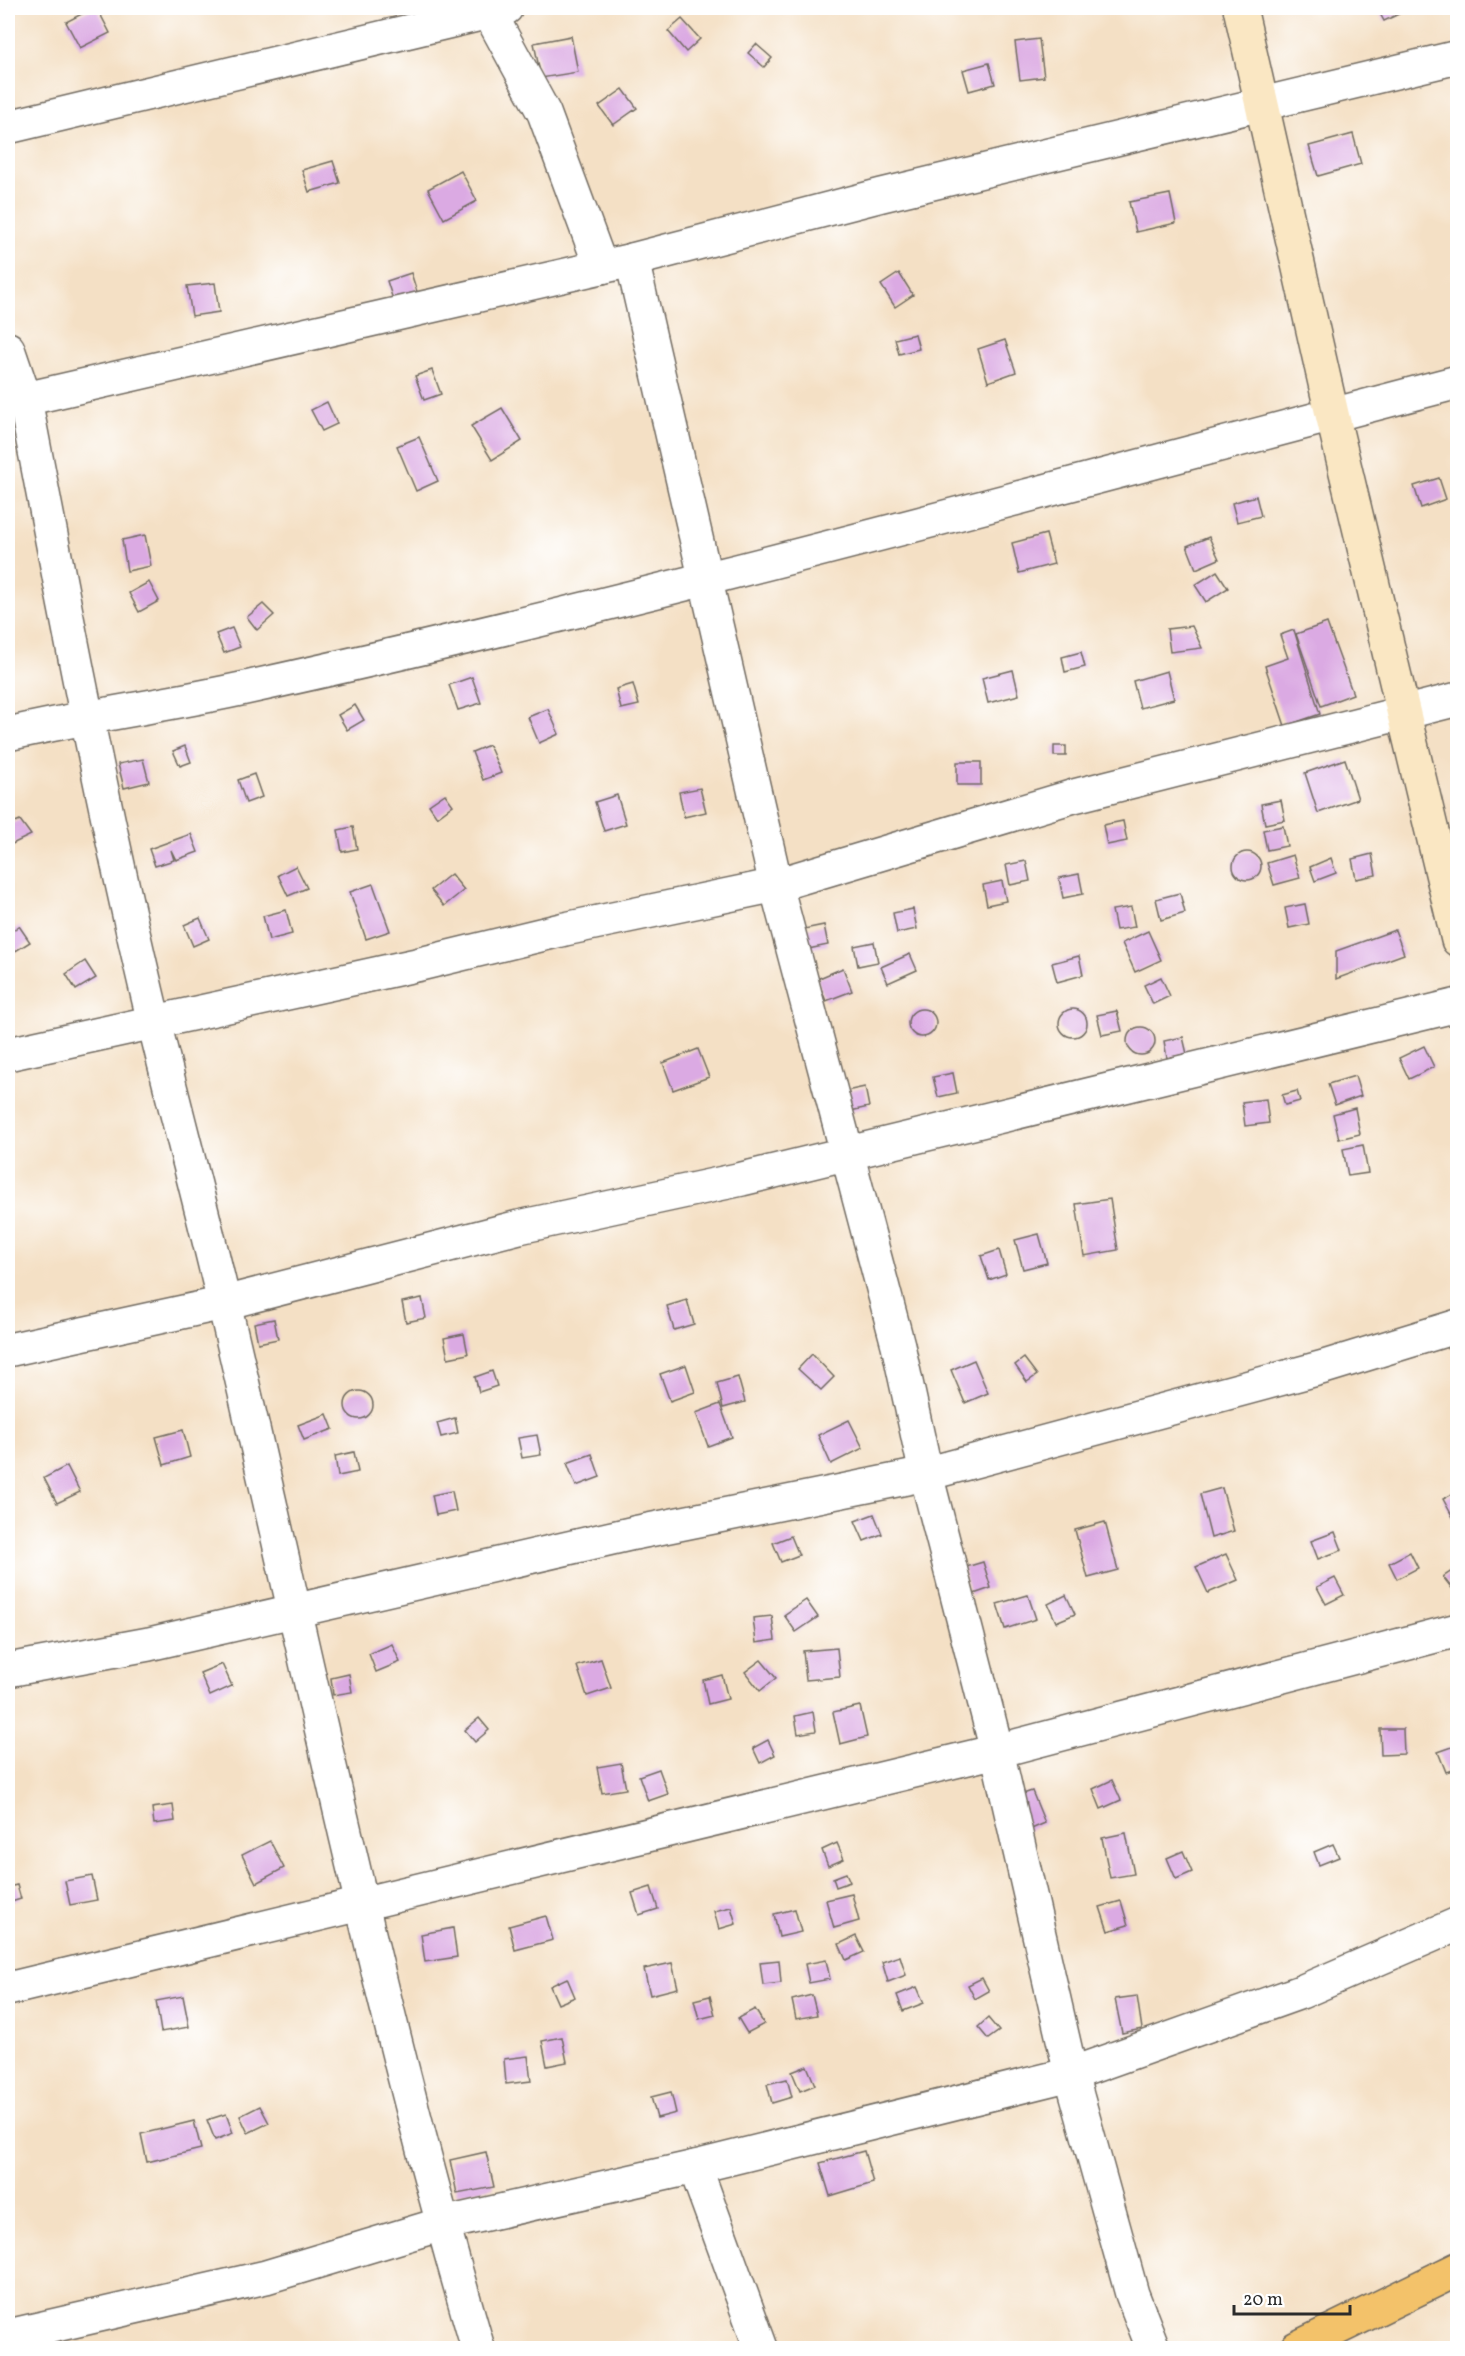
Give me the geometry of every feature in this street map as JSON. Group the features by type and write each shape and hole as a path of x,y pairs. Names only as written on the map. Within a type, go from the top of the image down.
{"main road":[{"path":"1297,2349 1458,2269"}],"street":[{"path":"1240,8 1332,414 1458,940"},
{"path":"8,127 498,10 544,113 616,263 706,579 776,885 898,1345 926,1474 998,1751 1071,2074 1132,2294 1153,2349"},
{"path":"25,399 616,263 882,195 1458,57"},
{"path":"8,349 25,399 85,716 154,1021 224,1303 294,1611 441,2224 478,2349"},
{"path":"8,734 85,716 247,688 706,579 1458,382"},
{"path":"8,1054 416,965 565,929 776,885 1074,796 1458,699"},
{"path":"8,1350 224,1303 519,1227 742,1179 1458,1005"},
{"path":"8,1670 149,1644 634,1533 926,1474 1324,1367 1458,1326"},
{"path":"8,1989 998,1751 1458,1630"},
{"path":"8,2336 266,2277 441,2224 695,2167 1071,2074 1300,1992 1458,1924"},
{"path":"695,2167 761,2349"}],"building":[{"path":"97,8 110,33 80,48 66,22"},
{"path":"1377,8 1398,8 1401,13 1384,21"},
{"path":"682,19 700,39 686,52 668,31"},
{"path":"571,36 578,72 541,78 534,43"},
{"path":"1039,39 1044,77 1020,80 1015,42"},
{"path":"756,44 772,58 764,67 748,53"},
{"path":"989,63 995,84 969,91 963,70"},
{"path":"623,89 637,108 613,125 599,106"},
{"path":"1353,134 1361,164 1318,176 1309,146"},
{"path":"333,161 340,183 309,192 302,170"},
{"path":"461,171 477,201 444,219 428,189"},
{"path":"1170,194 1176,223 1136,232 1129,202"},
{"path":"411,273 420,301 396,309 387,281"},
{"path":"899,273 913,295 895,307 881,285"},
{"path":"215,283 219,312 192,316 187,286"},
{"path":"915,334 919,349 899,354 895,339"},
{"path":"1005,340 1016,372 988,382 978,349"},
{"path":"432,370 441,394 424,400 415,376"},
{"path":"327,402 337,424 322,431 311,410"},
{"path":"502,408 522,441 492,460 471,426"},
{"path":"419,437 438,481 416,491 397,446"},
{"path":"1439,478 1446,499 1421,508 1414,486"},
{"path":"1256,496 1261,516 1237,522 1232,503"},
{"path":"1046,534 1054,564 1019,573 1012,543"},
{"path":"145,535 151,566 127,571 122,540"},
{"path":"1209,537 1219,559 1196,569 1187,546"},
{"path":"1217,571 1228,588 1206,602 1195,585"},
{"path":"149,582 159,601 139,612 129,593"},
{"path":"263,604 274,615 257,630 247,617"},
{"path":"1327,623 1353,694 1321,706 1296,634"},
{"path":"1192,626 1202,648 1170,652 1167,629"},
{"path":"232,628 240,647 224,653 216,634"},
{"path":"1294,630 1320,714 1285,726 1265,666 1288,658 1280,635"},
{"path":"1081,652 1085,667 1065,672 1062,657"},
{"path":"1013,670 1019,695 988,703 982,678"},
{"path":"1167,671 1174,699 1140,708 1133,681"},
{"path":"472,677 481,703 458,710 449,685"},
{"path":"633,684 639,705 621,709 616,689"},
{"path":"355,705 364,720 347,730 338,715"},
{"path":"548,709 559,734 539,743 528,717"},
{"path":"489,745 501,773 483,780 472,752"},
{"path":"185,746 191,762 180,766 173,751"},
{"path":"1054,746 1066,746 1066,756 1054,756"},
{"path":"143,759 149,782 124,788 118,764"},
{"path":"1345,759 1358,799 1318,813 1305,773"},
{"path":"957,762 981,762 981,785 957,785"},
{"path":"254,774 262,797 246,803 238,780"},
{"path":"700,788 706,812 684,817 679,792"},
{"path":"445,794 453,805 437,817 429,805"},
{"path":"617,795 626,824 604,831 595,802"},
{"path":"1281,800 1285,820 1265,824 1261,804"},
{"path":"20,820 31,835 8,846 8,825"},
{"path":"1123,821 1127,841 1107,845 1103,825"},
{"path":"1283,826 1287,846 1267,850 1263,830"},
{"path":"353,827 357,849 342,852 338,830"},
{"path":"191,834 198,852 176,860 171,850 174,860 155,866 149,849"},
{"path":"1247,852 1257,856 1261,866 1257,876 1247,880 1237,876 1233,866 1237,856"},
{"path":"1372,854 1376,875 1356,879 1352,859"},
{"path":"1293,855 1300,878 1274,885 1267,863"},
{"path":"1331,858 1336,873 1315,881 1310,867"},
{"path":"1026,861 1030,881 1010,885 1006,865"},
{"path":"296,866 307,888 288,896 278,875"},
{"path":"451,874 464,890 444,906 431,890"},
{"path":"1079,874 1083,894 1063,898 1059,878"},
{"path":"1002,881 1006,901 987,905 983,885"},
{"path":"373,884 390,931 366,939 350,892"},
{"path":"1180,893 1185,913 1161,920 1156,899"},
{"path":"1305,904 1309,924 1289,928 1285,908"},
{"path":"1131,907 1135,927 1116,930 1112,910"},
{"path":"913,909 917,929 897,933 893,913"},
{"path":"286,910 292,934 269,940 263,916"},
{"path":"200,918 209,939 193,946 184,925"},
{"path":"824,925 828,945 808,949 804,929"},
{"path":"19,926 30,942 14,952 8,942 8,934"},
{"path":"1395,930 1404,954 1336,979 1336,951"},
{"path":"1148,931 1161,960 1135,972 1122,943"},
{"path":"874,942 878,962 858,966 854,946"},
{"path":"910,954 917,970 888,983 881,967"},
{"path":"1079,956 1083,975 1057,982 1052,963"},
{"path":"85,961 96,978 76,990 66,974"},
{"path":"843,968 852,991 826,1001 817,979"},
{"path":"1161,977 1170,996 1153,1004 1144,985"},
{"path":"922,1009 932,1013 936,1023 932,1033 922,1037 912,1033 908,1023 912,1013"},
{"path":"1073,1009 1083,1013 1087,1023 1083,1033 1073,1037 1063,1033 1059,1023 1063,1013"},
{"path":"1117,1011 1122,1031 1102,1035 1097,1015"},
{"path":"1141,1027 1151,1031 1155,1041 1151,1051 1141,1055 1131,1051 1127,1041 1131,1031"},
{"path":"1183,1037 1187,1054 1167,1058 1164,1041"},
{"path":"1424,1046 1434,1067 1409,1079 1399,1058"},
{"path":"698,1049 709,1077 673,1090 663,1063"},
{"path":"953,1073 957,1093 938,1097 933,1077"},
{"path":"1355,1076 1361,1096 1335,1105 1328,1084"},
{"path":"865,1087 869,1107 850,1111 846,1091"},
{"path":"1297,1091 1300,1101 1285,1105 1282,1095"},
{"path":"1266,1099 1269,1123 1245,1126 1242,1102"},
{"path":"1355,1108 1360,1134 1339,1139 1333,1114"},
{"path":"1363,1145 1368,1173 1348,1176 1343,1149"},
{"path":"1110,1199 1118,1250 1084,1256 1076,1204"},
{"path":"1039,1234 1047,1263 1023,1269 1015,1240"},
{"path":"999,1250 1006,1274 989,1280 981,1256"},
{"path":"422,1298 426,1318 406,1322 402,1302"},
{"path":"687,1300 694,1324 674,1330 667,1306"},
{"path":"274,1319 278,1339 258,1343 254,1323"},
{"path":"464,1334 468,1354 448,1358 444,1338"},
{"path":"812,1354 834,1377 821,1390 798,1369"},
{"path":"1024,1358 1037,1375 1027,1382 1015,1365"},
{"path":"974,1360 988,1393 965,1403 951,1370"},
{"path":"686,1365 695,1392 670,1401 660,1374"},
{"path":"492,1371 497,1386 479,1392 475,1377"},
{"path":"738,1377 745,1402 723,1408 717,1383"},
{"path":"359,1391 369,1395 373,1405 369,1415 359,1419 349,1415 345,1405 349,1395"},
{"path":"720,1404 732,1437 708,1446 696,1413"},
{"path":"327,1414 333,1429 304,1440 298,1425"},
{"path":"455,1418 458,1433 441,1437 437,1423"},
{"path":"849,1420 863,1448 831,1464 818,1435"},
{"path":"183,1430 190,1457 164,1465 156,1437"},
{"path":"537,1435 541,1455 522,1458 518,1438"},
{"path":"354,1452 358,1472 338,1476 335,1456"},
{"path":"592,1454 600,1477 576,1486 567,1463"},
{"path":"67,1466 80,1492 57,1503 44,1478"},
{"path":"1222,1488 1234,1531 1211,1538 1200,1494"},
{"path":"452,1491 456,1511 436,1515 432,1495"},
{"path":"1458,1491 1458,1519 1455,1521 1443,1499"},
{"path":"874,1514 882,1534 864,1541 855,1521"},
{"path":"1105,1522 1118,1570 1088,1578 1075,1530"},
{"path":"1335,1532 1342,1550 1318,1559 1311,1541"},
{"path":"791,1536 799,1555 781,1562 773,1543"},
{"path":"1410,1552 1418,1568 1397,1579 1389,1563"},
{"path":"1226,1554 1238,1580 1208,1593 1196,1567"},
{"path":"983,1562 991,1588 971,1595 963,1568"},
{"path":"1458,1567 1458,1596 1443,1577"},
{"path":"1335,1578 1344,1595 1326,1604 1317,1587"},
{"path":"1028,1595 1036,1619 1005,1629 997,1604"},
{"path":"1066,1595 1075,1614 1056,1622 1048,1604"},
{"path":"806,1600 818,1617 796,1632 784,1615"},
{"path":"772,1616 775,1640 756,1643 753,1618"},
{"path":"392,1644 400,1662 376,1672 369,1654"},
{"path":"837,1648 840,1677 806,1680 803,1651"},
{"path":"601,1659 611,1688 587,1696 577,1666"},
{"path":"761,1660 776,1678 760,1691 745,1672"},
{"path":"222,1664 232,1686 210,1696 200,1673"},
{"path":"349,1674 352,1692 333,1695 331,1678"},
{"path":"722,1675 728,1699 708,1704 703,1680"},
{"path":"860,1706 867,1737 840,1744 833,1712"},
{"path":"813,1712 816,1731 798,1734 795,1716"},
{"path":"479,1718 489,1730 475,1742 465,1730"},
{"path":"1380,1729 1403,1729 1404,1754 1381,1755"},
{"path":"768,1740 775,1755 760,1763 753,1748"},
{"path":"1458,1745 1458,1768 1446,1772 1438,1752"},
{"path":"621,1763 626,1789 602,1793 597,1767"},
{"path":"659,1769 668,1794 648,1801 639,1776"},
{"path":"1112,1780 1121,1800 1101,1809 1093,1789"},
{"path":"1032,1791 1045,1823 1027,1831 1014,1797"},
{"path":"173,1805 175,1821 154,1824 152,1808"},
{"path":"1126,1833 1134,1874 1110,1878 1102,1838"},
{"path":"270,1841 284,1868 256,1883 242,1855"},
{"path":"837,1843 844,1859 828,1866 822,1850"},
{"path":"1333,1844 1339,1857 1319,1865 1314,1852"},
{"path":"1183,1851 1192,1872 1176,1879 1167,1858"},
{"path":"846,1873 850,1882 836,1887 833,1878"},
{"path":"92,1876 97,1900 70,1905 65,1881"},
{"path":"17,1885 21,1899 8,1903 8,1887"},
{"path":"651,1887 658,1909 639,1915 632,1893"},
{"path":"852,1894 859,1921 834,1928 826,1900"},
{"path":"1121,1901 1128,1925 1108,1931 1100,1907"},
{"path":"731,1907 736,1924 719,1929 714,1911"},
{"path":"795,1909 801,1932 779,1937 774,1914"},
{"path":"546,1916 553,1940 515,1950 509,1926"},
{"path":"453,1928 457,1957 425,1962 421,1934"},
{"path":"856,1936 864,1952 846,1960 839,1944"},
{"path":"900,1956 906,1975 888,1982 882,1962"},
{"path":"779,1960 781,1983 763,1985 760,1962"},
{"path":"826,1960 830,1979 809,1983 805,1964"},
{"path":"672,1963 678,1988 650,1995 644,1969"},
{"path":"567,1978 575,1997 558,2004 550,1986"},
{"path":"982,1978 989,1991 975,1999 968,1985"},
{"path":"917,1987 924,2003 903,2011 897,1995"},
{"path":"812,1995 817,2015 796,2019 792,2000"},
{"path":"183,1996 189,2027 161,2032 156,2001"},
{"path":"710,1996 715,2015 699,2019 694,2000"},
{"path":"1137,1996 1142,2029 1122,2033 1115,1999"},
{"path":"755,2009 764,2024 747,2033 738,2018"},
{"path":"988,2018 999,2031 988,2039 978,2027"},
{"path":"562,2037 567,2062 547,2066 542,2041"},
{"path":"528,2056 531,2081 506,2084 504,2059"},
{"path":"807,2066 815,2085 800,2091 792,2072"},
{"path":"787,2079 792,2097 772,2103 767,2084"},
{"path":"671,2092 676,2113 657,2118 651,2097"},
{"path":"260,2106 269,2123 248,2133 240,2116"},
{"path":"226,2114 233,2133 215,2140 207,2120"},
{"path":"194,2121 201,2149 147,2162 141,2134"},
{"path":"864,2151 873,2183 830,2196 820,2163"},
{"path":"486,2152 494,2187 457,2194 450,2160"}]}
